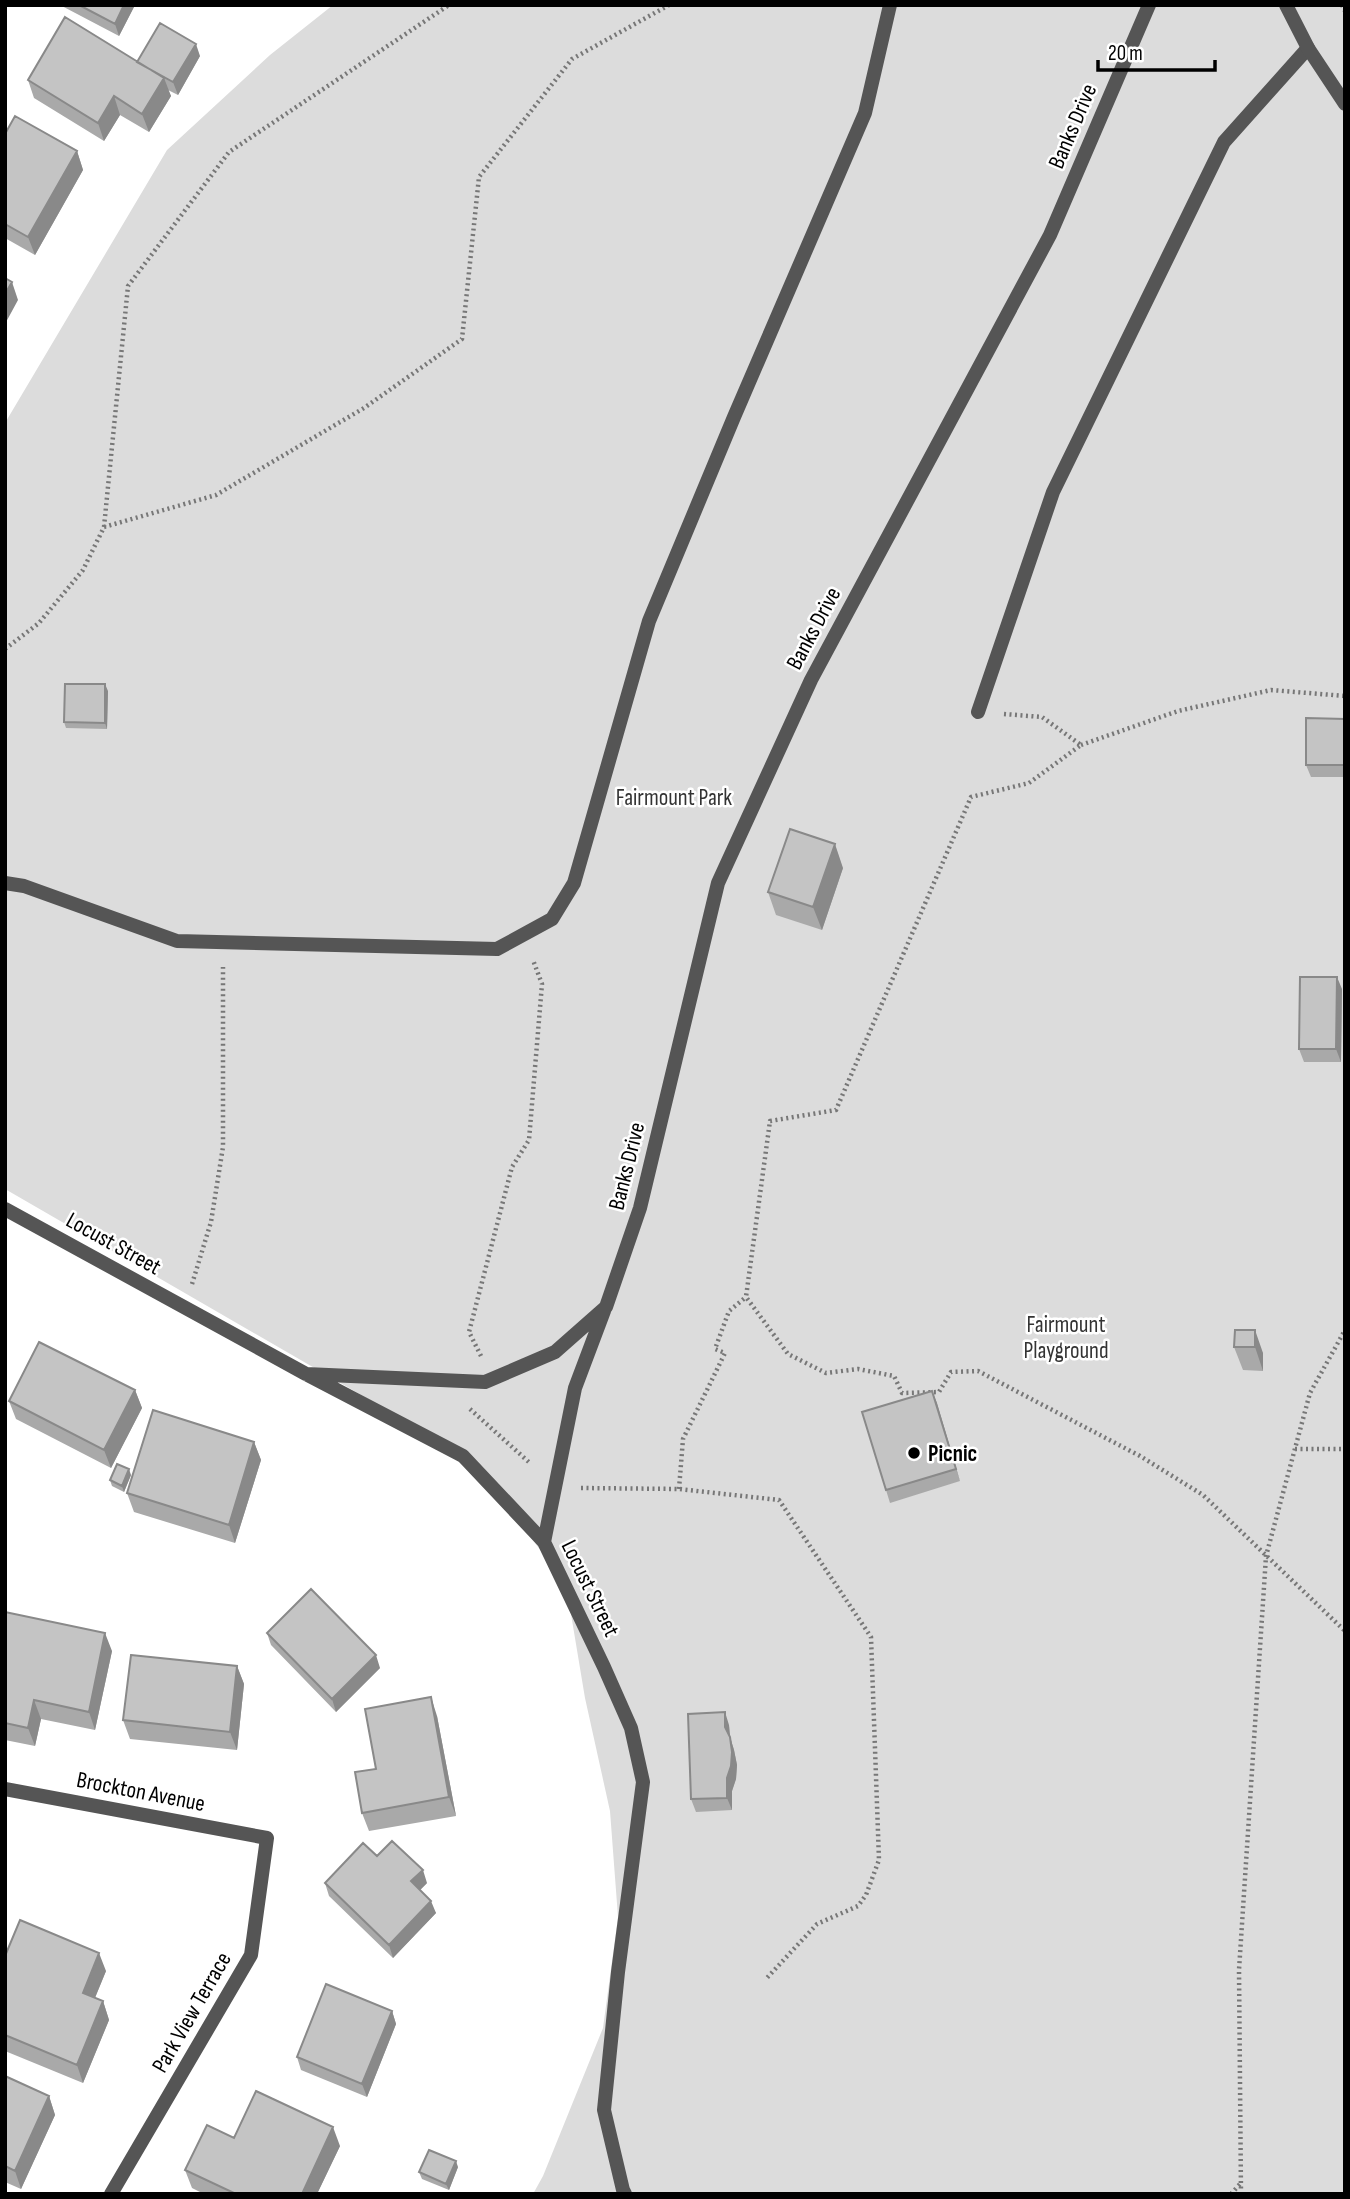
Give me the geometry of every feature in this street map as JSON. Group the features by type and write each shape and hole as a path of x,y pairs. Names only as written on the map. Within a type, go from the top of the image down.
{"street":[{"path":"5,883 24,886 177,941 497,949 552,919 573,883 649,621 734,416 865,114 890,5"},
{"name":"Banks Drive","path":"544,1542 575,1388 640,1208 718,883 811,680 1050,235 1149,5"},
{"path":"1286,5 1308,48 1345,104"},
{"path":"978,712 1053,492 1218,153 1224,142 1308,48"},
{"name":"Locust Street","path":"5,1209 306,1374 463,1456 544,1542 631,1728 643,1782 618,1972 604,2110 625,2194"},
{"name":"Banks Drive","path":"306,1374 485,1382 555,1352 606,1307"},
{"name":"Brockton Avenue","path":"5,1789 267,1838"},
{"name":"Park View Terrace","path":"111,2194 251,1955 267,1838"}],"path":[{"path":"5,649 39,623 83,570 104,527 128,286 229,152 449,5"},
{"path":"104,527 216,495 363,408 462,340 479,177 572,59 669,5"},
{"path":"1342,5 1345,11"},
{"path":"679,1489 683,1438 725,1353 715,1349 729,1311 746,1297 770,1121 836,1110 971,797 1030,783 1081,746 1178,711 1271,690 1345,696"},
{"path":"978,712 1042,717 1081,746"},
{"path":"492,1379 469,1332 512,1167 529,1140 542,984 522,935"},
{"path":"185,1308 211,1222 223,1147 223,943"},
{"path":"746,1297 788,1354 826,1374 859,1369 894,1376 902,1393 939,1392 951,1372 978,1371 1140,1456 1203,1496 1345,1631"},
{"path":"1241,2194 1240,1970 1266,1556 1310,1393 1345,1330"},
{"path":"467,1406 539,1471"},
{"path":"1295,1449 1344,1451"},
{"path":"579,1488 679,1489 779,1500 871,1637 879,1860 866,1895 858,1906 817,1924 765,1980"},
{"path":"1231,2194 1240,2183"}],"green space":[{"name":"Fairmount Park","path":"333,5 1345,5 1345,2194 533,2194 543,2176 603,2028 618,1917 610,1811 585,1698 566,1584 501,1498 420,1429 5,1189 5,423 167,150 270,55"}],"building":[{"path":"79,5 124,5 115,24"},
{"path":"65,17 164,78 142,114 114,96 98,123 28,80"},
{"path":"160,23 196,44 173,82 137,62"},
{"path":"15,116 77,151 28,237 5,224 5,134"},
{"path":"5,278 12,282 5,294"},
{"path":"65,684 105,684 105,723 64,722"},
{"path":"1306,718 1345,719 1345,765 1306,765"},
{"path":"790,829 835,844 813,907 768,892"},
{"path":"1300,977 1337,977 1336,1049 1299,1049"},
{"path":"1235,1330 1255,1330 1255,1347 1234,1347"},
{"path":"39,1342 135,1390 104,1450 9,1401"},
{"name":"Picnic","path":"932,1391 956,1469 886,1490 862,1412"},
{"path":"153,1410 254,1442 229,1525 127,1493"},
{"path":"117,1464 129,1469 122,1486 110,1480"},
{"path":"311,1589 376,1655 332,1699 267,1633"},
{"path":"5,1612 105,1633 89,1712 34,1700 28,1728 5,1723"},
{"path":"131,1655 237,1666 230,1732 123,1720"},
{"path":"431,1697 449,1797 362,1813 355,1772 376,1769 365,1709"},
{"path":"725,1712 725,1727 730,1737 732,1752 727,1778 727,1798 691,1799 688,1714"},
{"path":"392,1841 423,1870 411,1881 431,1901 389,1945 325,1883 363,1843 377,1856"},
{"path":"20,1920 99,1953 83,1993 103,2001 77,2065 5,2035 5,1956"},
{"path":"326,1984 392,2011 362,2084 297,2057"},
{"path":"5,2076 49,2096 15,2171 5,2166"},
{"path":"256,2091 333,2127 302,2194 236,2194 185,2170 207,2125 234,2138"},
{"path":"429,2150 456,2161 446,2184 419,2172"}],"place":[{"name":"Picnic","path":"914,1453"}],"park label":[{"name":"Fairmount Playground","path":"1066,1337"}]}
